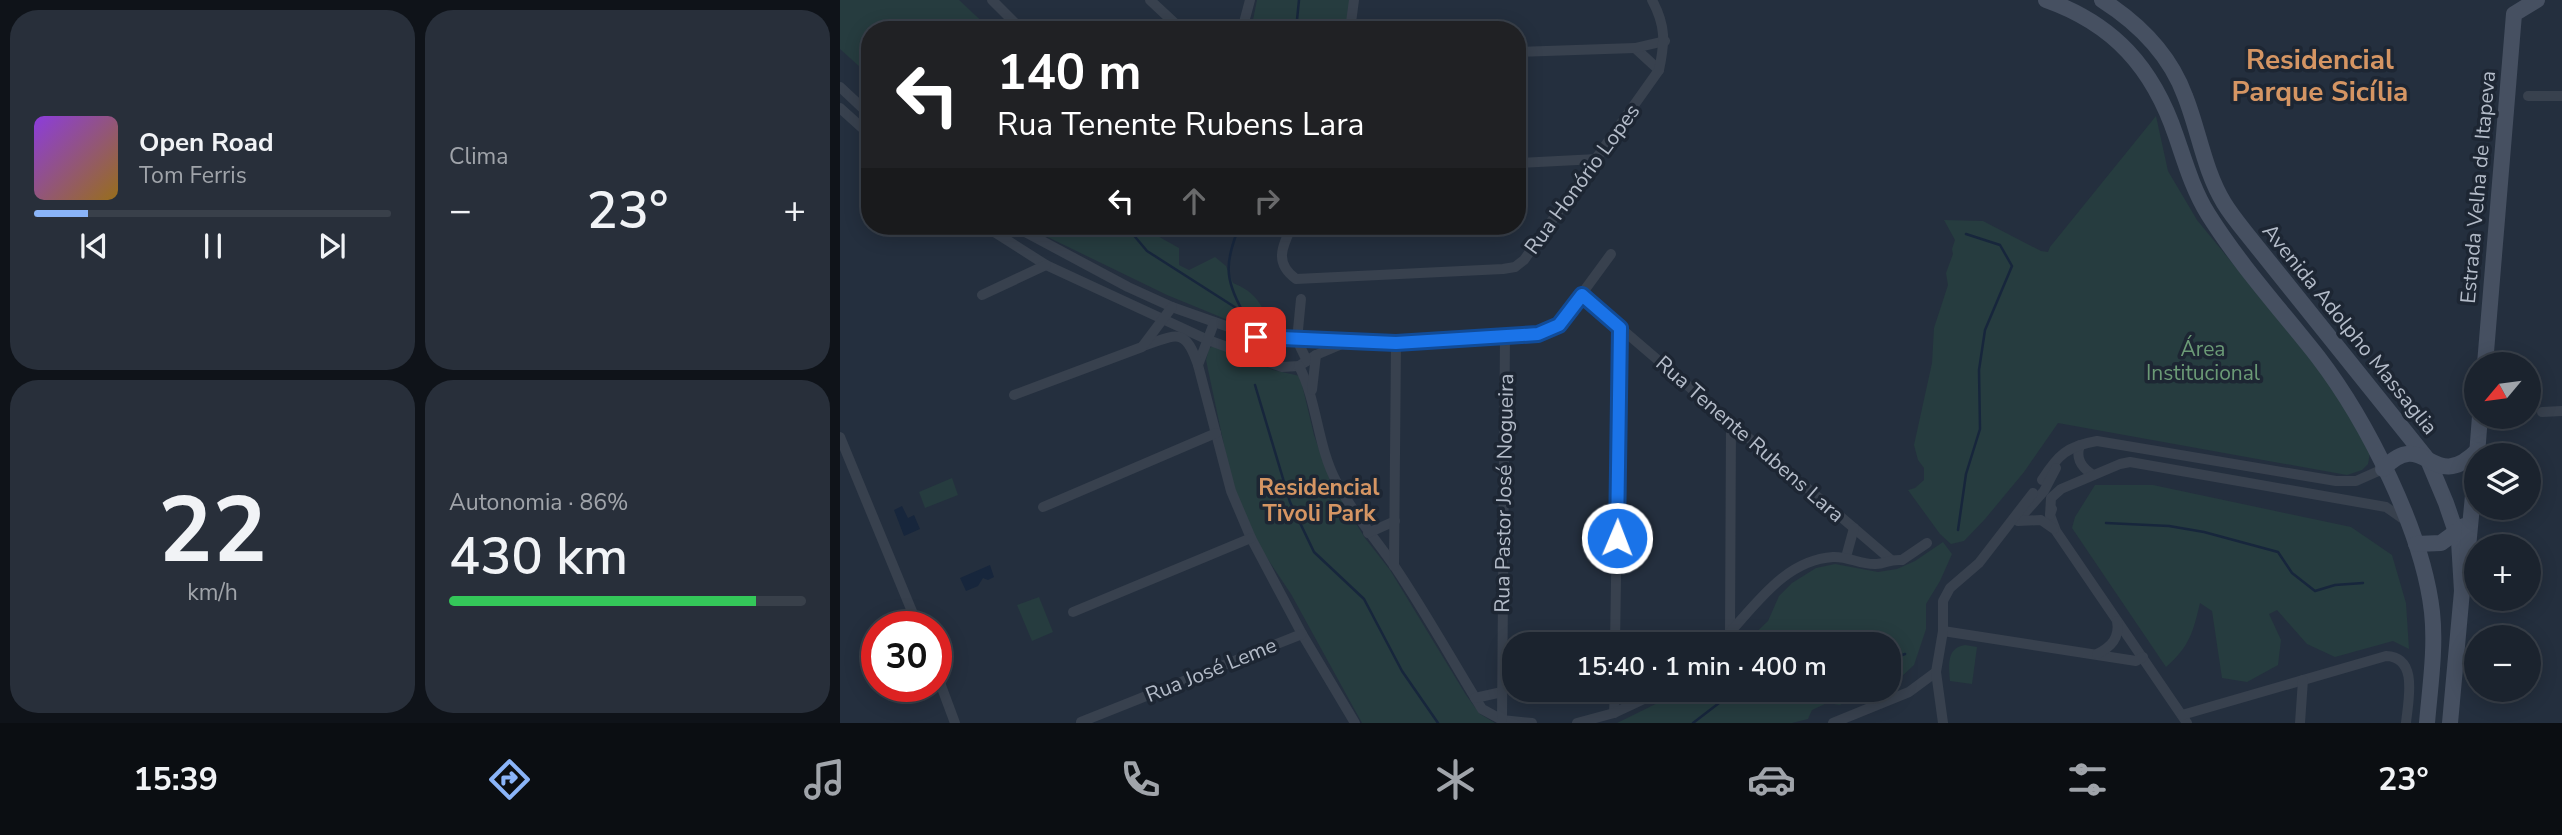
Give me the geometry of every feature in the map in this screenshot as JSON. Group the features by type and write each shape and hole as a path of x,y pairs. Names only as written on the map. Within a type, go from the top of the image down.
{"main road":[{"name":"Avenida Adolpho Massaglia","path":"2046,0 2065,7 2098,26 2126,48 2159,93 2206,210 2224,239 2333,378 2362,425 2408,523 2427,578 2432,615 2427,723"},
{"name":"Avenida Adolpho Massaglia","path":"2102,0 2140,28 2170,65 2185,94 2210,174 2231,213 2428,460 2457,533 2461,554 2462,592 2450,723"},
{"path":"2514,7 2537,0"},
{"name":"Estrada Velha de Itapeva","path":"2486,352 2514,7"},
{"path":"2384,469 2393,459 2404,453 2418,454 2441,467 2464,463"},
{"path":"2416,544 2441,543 2457,533 2469,520"},
{"path":"2462,592 2470,520"}],"street":[{"path":"992,0 1013,21"},
{"path":"1150,0 1172,21"},
{"path":"1244,21 1250,0"},
{"path":"1351,21 1354,0"},
{"path":"1526,52 1635,48 1665,41 1660,14 1652,0"},
{"name":"Rua Honório Lopes","path":"1289,235 1282,253 1282,262 1286,271 1296,279 1515,267 1524,260 1659,70 1665,41"},
{"path":"1635,48 1659,70"},
{"path":"840,87 861,107"},
{"path":"2528,96 2562,96"},
{"path":"840,108 861,127"},
{"path":"2180,149 2200,143"},
{"path":"1526,163 1597,159"},
{"path":"999,235 1046,265 1208,340 1282,367 1307,361 1347,341"},
{"path":"1031,235 1128,287 1172,307 1256,337 1297,340 1396,343 1538,334 1559,325 1611,254"},
{"path":"982,295 1046,265"},
{"name":"Rua Tenente Rubens Lara","path":"1582,295 1890,559"},
{"path":"1301,299 1297,340 1307,361 1318,435 1335,480 1368,533 1394,566 1482,709 1502,720 1532,723"},
{"path":"1142,347 1172,307"},
{"path":"1198,365 1214,323"},
{"path":"1615,632 1620,328"},
{"path":"1014,395 1176,336 1189,343 1198,365 1231,491 1251,538 1302,634 1355,723"},
{"name":"Rua Pastor José Nogueira","path":"1503,632 1506,336"},
{"path":"1394,566 1396,343"},
{"path":"1307,361 1312,393"},
{"path":"2542,412 2562,411"},
{"path":"1730,632 1731,423"},
{"path":"1043,507 1216,433"},
{"path":"840,437 912,611"},
{"path":"2042,480 2060,455 2080,445 2103,442 2336,481 2356,481 2384,469"},
{"path":"2080,445 2078,459 2082,466 2094,475"},
{"path":"1995,541 2044,491 2060,455"},
{"path":"2406,723 2409,676 2404,662 2396,656 2386,656 2303,680 2185,719 2117,621 2053,518 2049,506 2053,495 2060,489 2120,464 2142,463 2386,507 2408,523"},
{"path":"2063,493 2073,485"},
{"path":"1943,723 1936,672 1943,631 1943,601 1950,588 1979,563 2030,497"},
{"path":"2016,522 2053,518"},
{"path":"1368,533 1395,521"},
{"name":"Rua Tenente Rubens Lara","path":"1846,557 1854,528"},
{"path":"1073,612 1251,538"},
{"path":"1730,632 1781,578 1803,563 1831,556 1876,565 1890,559 1902,560 1927,543"},
{"path":"2097,654 2114,641 2118,634 2117,621"},
{"path":"1943,631 2136,661 2143,657"},
{"name":"Rua José Leme","path":"1081,722 1302,634"},
{"path":"1833,723 1909,692 1936,672"},
{"path":"2300,723 2303,680"},
{"path":"1475,698 1502,692"},
{"path":"947,702 955,723"},
{"name":"Rua Pastor José Nogueira","path":"1502,702 1502,720"},
{"path":"1614,702 1614,713"},
{"path":"1577,723 1614,713 1637,702"}],"green space":[{"path":"840,0 959,0 981,21 861,21 861,68 840,49"},
{"path":"1257,0 1350,0 1348,21 1253,21"},
{"name":"Área Institucional","path":"2156,116 2168,171 2197,220 2320,370 2348,411 2370,453 2368,464 2362,470 2347,475 2058,423 2024,472 1985,519 1964,541 1951,544 1940,534 1908,490 1924,480 1924,468 1918,460 1914,445 1932,363 1934,328 1948,285 1946,273 1955,240 1944,220 1983,221 2041,251 2048,252"},
{"path":"1044,235 1156,235 1179,248 1179,265 1189,270 1215,257 1226,266 1233,283 1258,300 1268,329 1245,327 1167,295"},
{"path":"1217,345 1273,370 1300,376 1314,435 1331,483 1365,538 1390,570 1466,695 1480,714 1495,723 1362,723 1291,594 1259,546 1233,488 1206,360 1209,348"},
{"path":"952,478 958,495 925,508 919,492"},
{"path":"2095,485 2153,485 2351,527 2392,555 2406,603 2409,649 2393,641 2335,657 2307,644 2277,610 2269,614 2281,640 2278,665 2247,682 2222,678 2212,611 2200,603 2189,638 2166,667 2072,528 2075,517"},
{"path":"1943,542 1952,554 1926,604 1926,629 1914,665 1901,677 1901,632 1757,632 1768,621 1779,596 1792,583 1816,568 1835,564 1878,572 1897,569 1915,561"},
{"path":"1039,597 1053,632 1032,641 1017,605"},
{"path":"1965,645 1977,647 1972,684 1950,681 1949,663 1952,653"},
{"path":"1660,702 1845,702 1840,705 1827,703 1812,710 1808,719 1792,723 1617,723"}],"water":[{"path":"902,506 908,518 914,515 920,529 904,536 894,510"},
{"path":"990,565 994,577 988,580 983,578 978,586 966,591 960,578"}],"waterway":[{"path":"1297,21 1299,0"},
{"path":"1958,530 1966,474 1980,429 1979,370 1985,330 2012,266 2000,245 1966,234"},
{"path":"1134,235 1147,251 1244,313"},
{"path":"1236,235 1229,269 1232,289 1243,312"},
{"path":"1255,385 1290,502 1314,552 1364,599 1402,671 1438,723"},
{"path":"2106,523 2169,526 2204,532 2278,552 2292,573 2315,591 2335,585 2363,583"},
{"path":"1901,655 1905,654"},
{"path":"1693,723 1720,702"}],"district":[{"name":"Residencial Parque Sicília","path":"2320,76"},
{"name":"Residencial Tivoli Park","path":"1319,500"}],"route":[{"path":"1256,337 1396,343 1538,334 1559,325 1582,295 1620,328 1617,538"}]}
